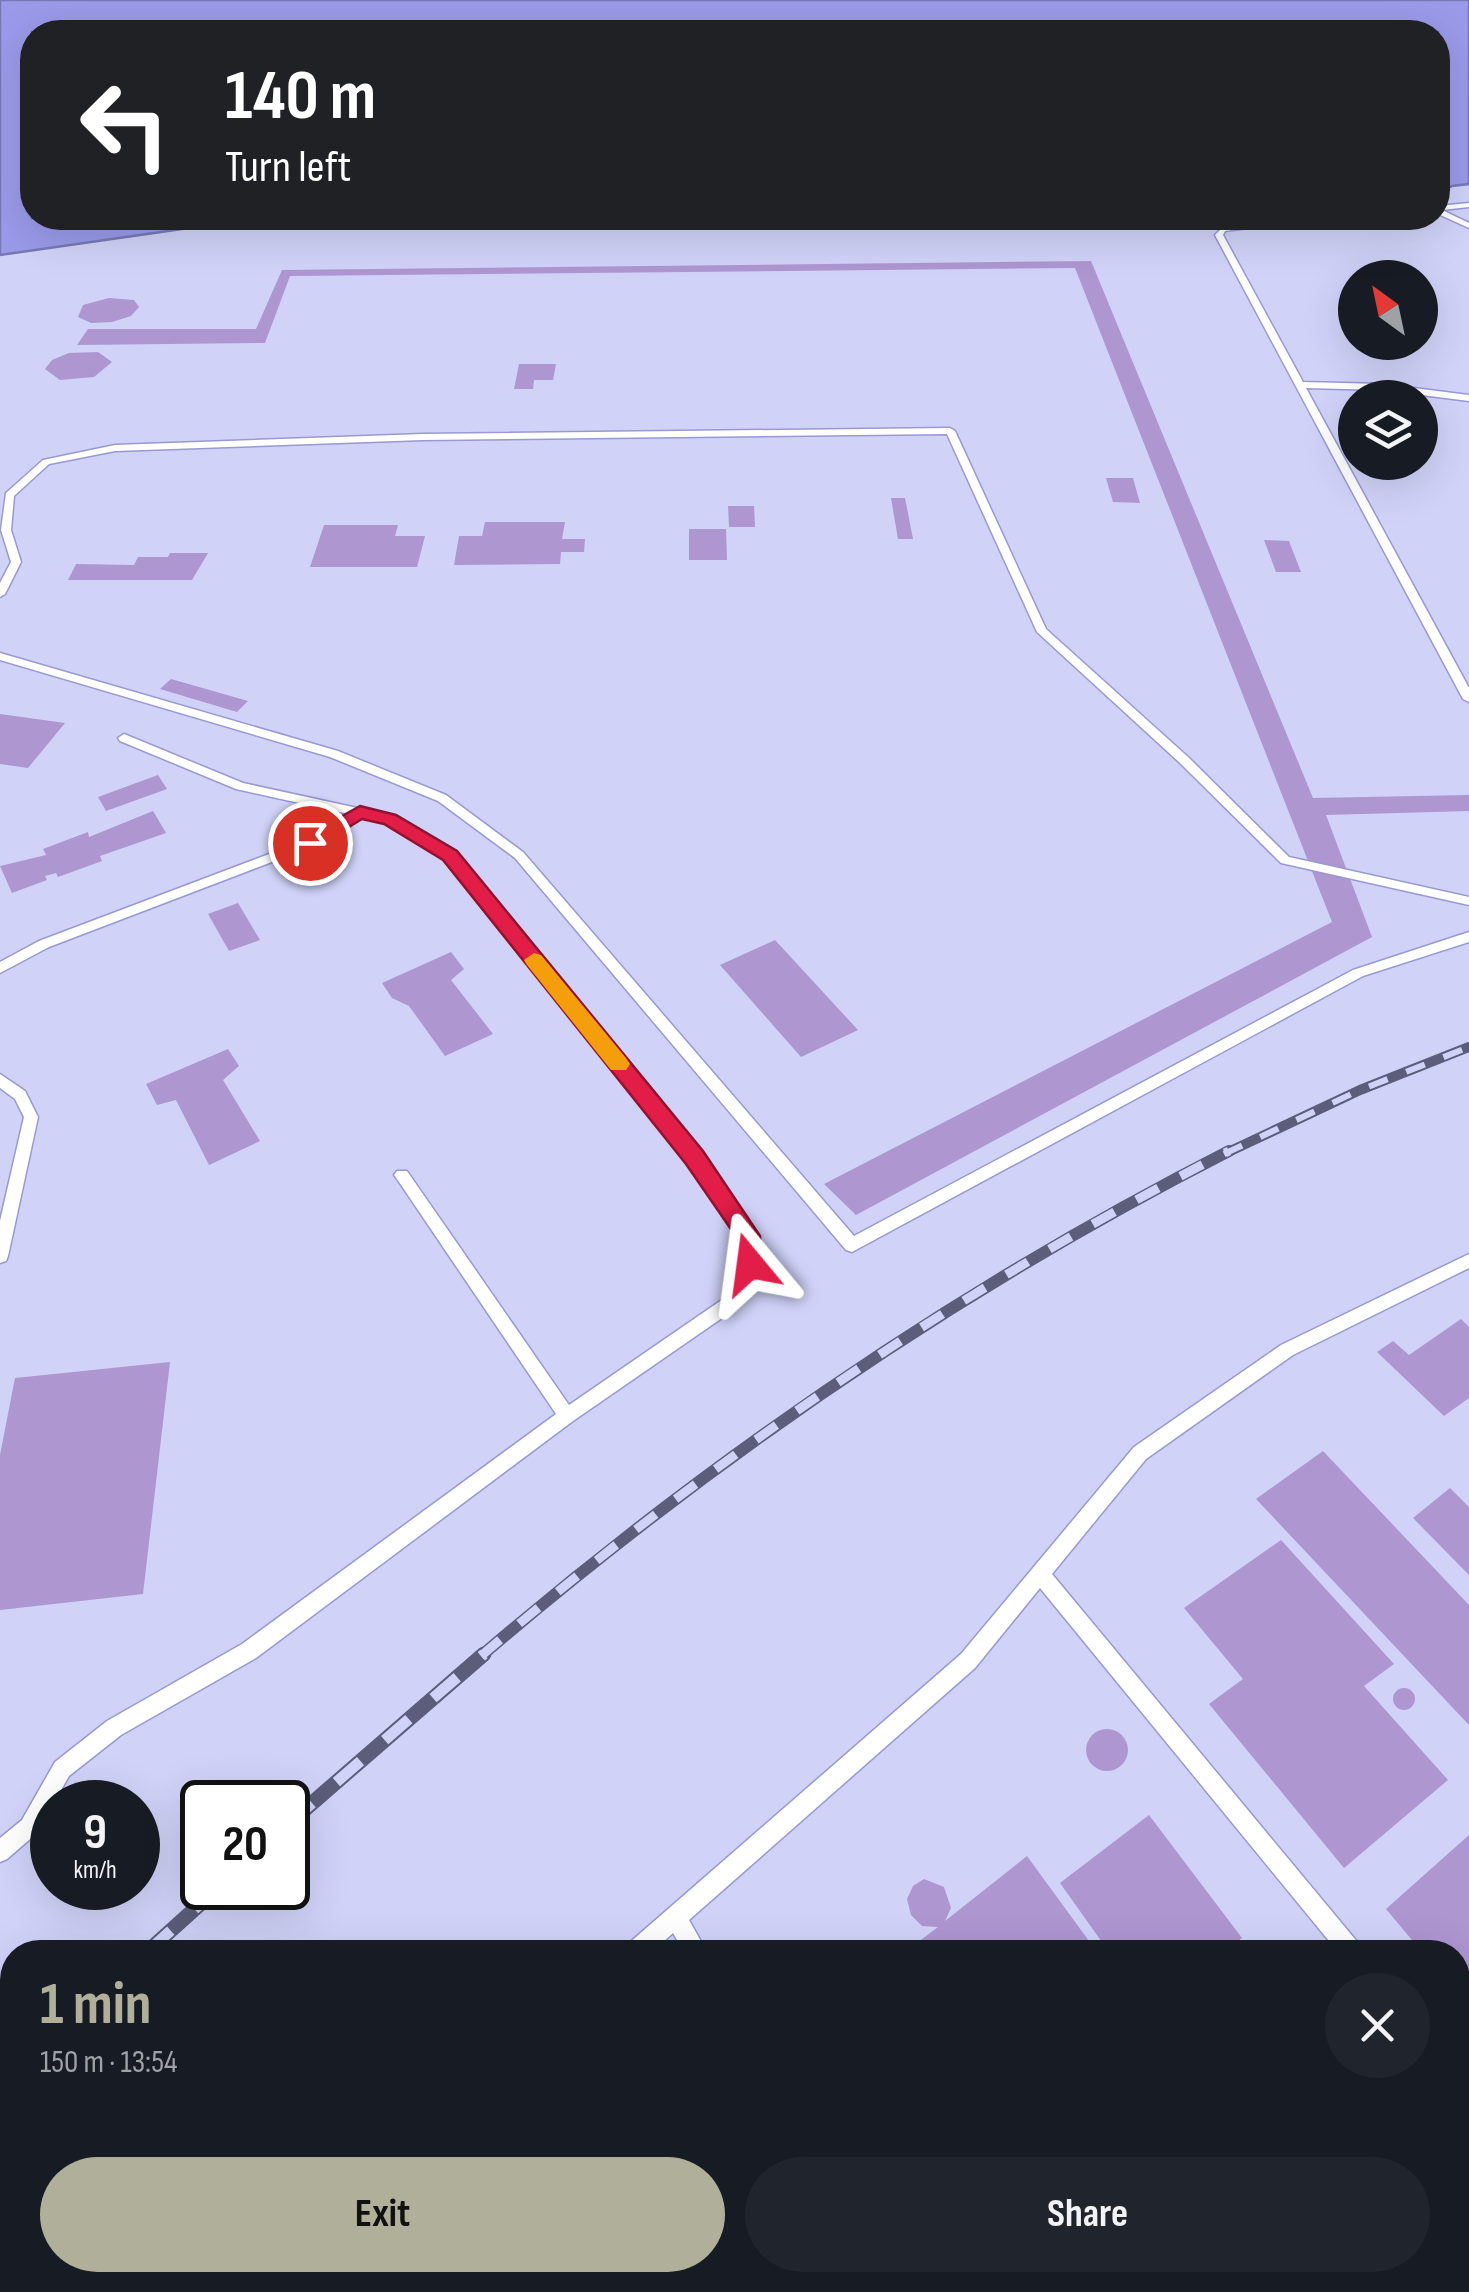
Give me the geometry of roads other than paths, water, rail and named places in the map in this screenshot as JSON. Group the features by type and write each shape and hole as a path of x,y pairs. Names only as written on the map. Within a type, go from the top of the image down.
{"lane":[{"path":"1222,230 1219,235 1469,698"},
{"path":"1300,386 1382,387 1469,398"},
{"path":"0,594 16,562 6,530 9,495 46,462 115,448 423,436 950,430 1042,630 1184,760 1285,860 1469,901"},
{"path":"0,656 334,754 442,798 520,855 852,1245 1358,973 1469,937"},
{"path":"0,1852 29,1827 62,1769 101,1738 249,1651 567,1416 732,1302 750,1264 748,1236 694,1158 450,856 390,819 240,786 124,738"},
{"path":"0,968 44,944 310,843 360,812"},
{"path":"0,1080 20,1095 31,1118 0,1256"},
{"path":"402,1175 567,1416"},
{"path":"650,1940 968,1661 1140,1454 1287,1350 1469,1261"},
{"path":"1040,1574 1341,1940"},
{"path":"676,1918 689,1940"}],"water":[{"path":"0,0 1469,0 1469,184 1450,187 1450,20 20,20 20,230 175,230 0,255"}],"railway":[{"path":"1224,1154 1360,1090 1469,1047"},
{"path":"481,1656 657,1513 840,1381 1030,1260 1229,1151"},
{"path":"310,1805 484,1654"},
{"path":"160,1940 194,1910"}]}
